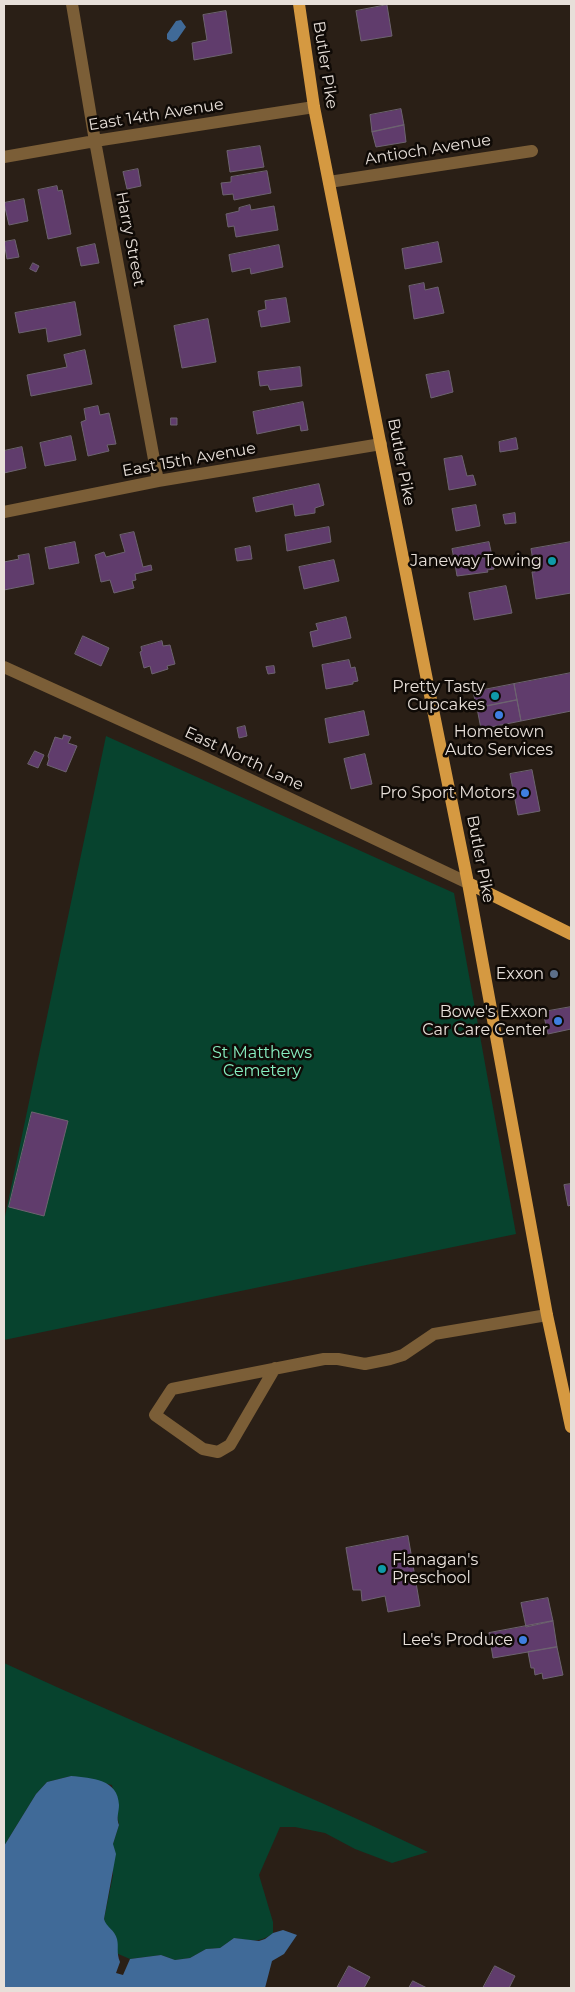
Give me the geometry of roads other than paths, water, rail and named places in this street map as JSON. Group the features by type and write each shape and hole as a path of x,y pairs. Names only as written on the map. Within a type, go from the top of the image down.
{"main road":[{"name":"Butler Pike","path":"299,4 314,106 468,883 547,1315 571,1427"},
{"path":"468,883 571,934"}],"street":[{"name":"Harry Street","path":"72,4 158,481"},
{"name":"East 14th Avenue","path":"4,158 95,140 314,106"},
{"name":"Antioch Avenue","path":"329,182 532,151"},
{"name":"East 15th Avenue","path":"4,512 158,481 380,444"},
{"name":"East North Lane","path":"4,667 184,748 468,883"},
{"path":"275,1368 230,1445 218,1452 203,1449 155,1415 172,1389 275,1368 324,1359 338,1359 365,1364 403,1355 434,1334 547,1315"}],"water":[{"path":"181,20 186,27 177,40 172,42 167,39 167,34 176,21"},
{"path":"71,1776 95,1779 109,1785 118,1796 119,1825 113,1844 116,1854 104,1919 117,1939 120,1962 116,1973 123,1975 130,1959 161,1955 175,1960 190,1958 206,1949 220,1948 234,1938 259,1941 283,1930 297,1935 284,1954 272,1961 265,1988 4,1988 4,1846 36,1794 47,1782"}],"place":[{"name":"Janeway Towing","path":"552,561"},
{"name":"Pretty Tasty Cupcakes","path":"495,696"},
{"name":"Hometown Auto Services","path":"499,715"},
{"name":"Pro Sport Motors","path":"525,793"},
{"name":"Exxon","path":"554,974"},
{"name":"Bowe's Exxon Car Care Center","path":"558,1021"},
{"name":"Flanagan's Preschool","path":"382,1569"},
{"name":"Lee's Produce","path":"523,1640"}],"park label":[{"name":"St Matthews Cemetery","path":"262,1062"}]}
